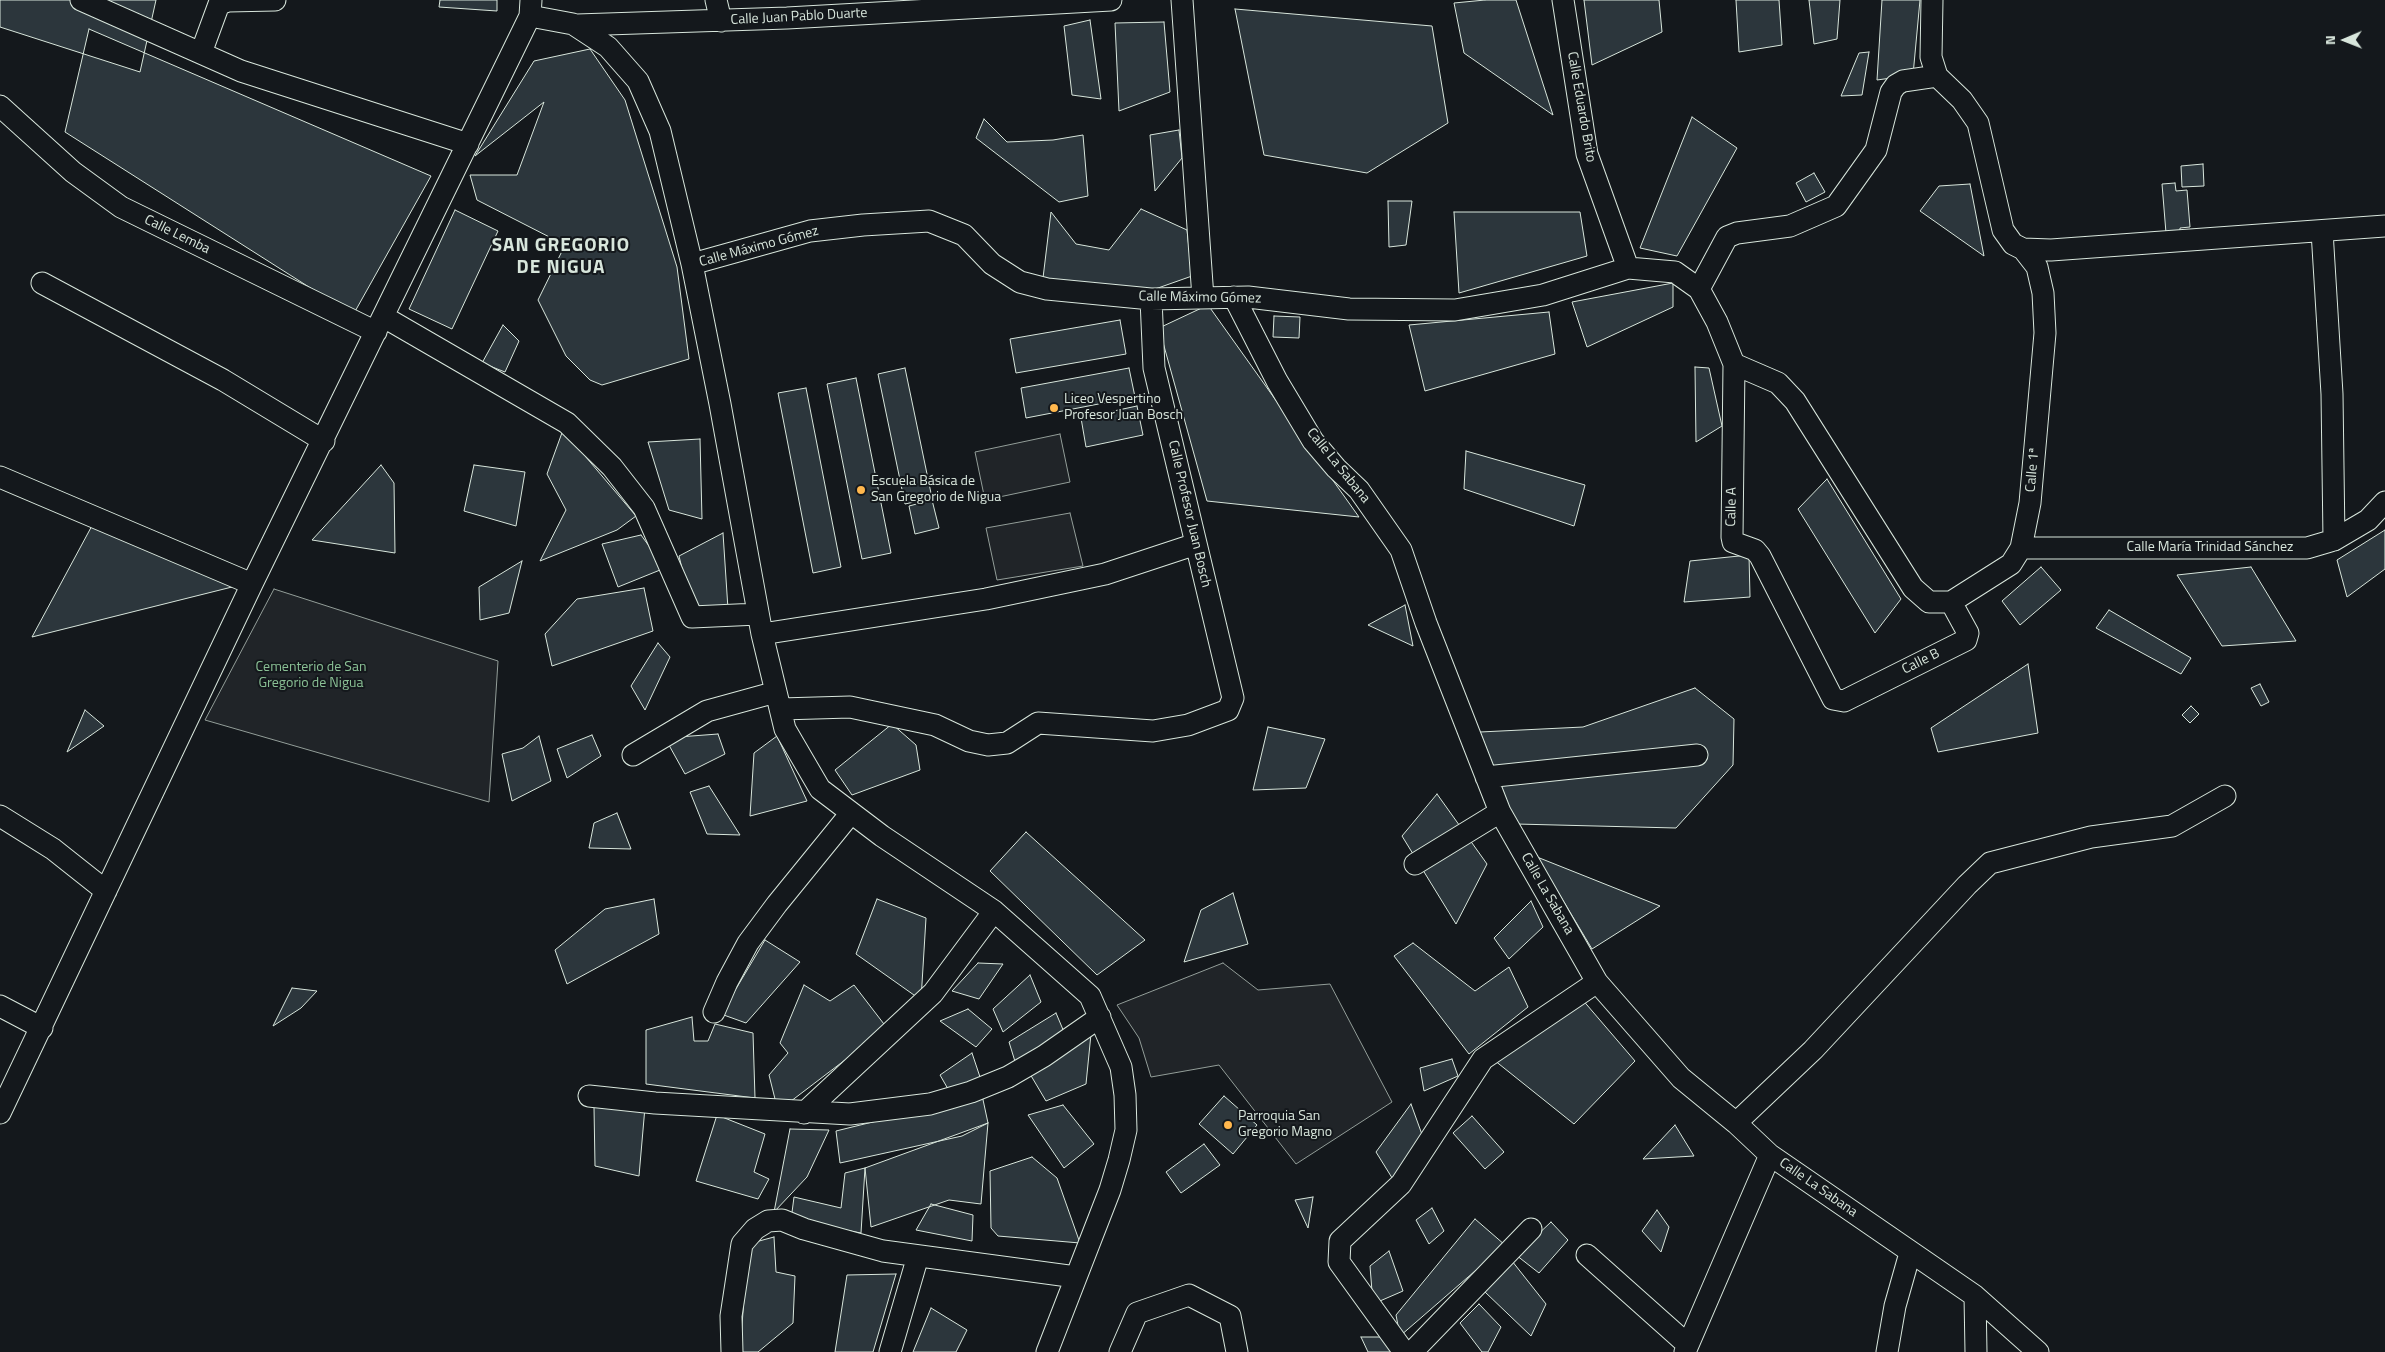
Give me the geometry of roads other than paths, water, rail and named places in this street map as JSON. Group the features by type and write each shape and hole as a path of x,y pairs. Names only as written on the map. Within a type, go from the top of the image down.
{"street":[{"path":"81,0 241,71 468,144"},
{"path":"201,53 219,4 228,1 275,0"},
{"path":"716,0 721,20"},
{"name":"Calle Juan Pablo Duarte","path":"577,26 721,20 784,9 1111,0"},
{"path":"1182,0 1203,298"},
{"name":"Calle Eduardo Brito","path":"1563,0 1587,154 1628,268"},
{"path":"1699,289 1727,237 1737,233 1797,224 1836,206 1876,150 1891,92 1896,85 1904,81 1937,76 1931,57 1932,0"},
{"path":"0,1113 252,584 324,441 468,144 530,8 577,26 608,47 638,81 660,131 692,264 720,404 760,624 785,729 820,789 851,813 994,911 1090,996 1121,1067 1125,1095 1126,1130 1110,1190 1047,1352"},
{"name":"Calle 1ª","path":"1937,76 1962,100 1978,124 2003,230 2013,244 2023,248 2037,267 2043,293 2045,333 2030,503 2021,548 2011,564 1951,602"},
{"name":"Calle Lemba","path":"0,106 73,172 120,207 380,324 566,423 612,467 644,508 692,617 760,624"},
{"name":"Calle Máximo Gómez","path":"692,264 810,231 863,225 929,221 964,235 992,264 1020,282 1047,290 1151,299 1248,297 1349,309 1455,310 1543,295 1628,268 1675,272 1699,289 1717,322 1734,364"},
{"path":"2023,248 2051,250 2385,226"},
{"path":"2322,231 2332,394 2334,540"},
{"path":"42,283 223,380 324,441"},
{"name":"Calle La Sabana","path":"1234,297 1277,381 1313,441 1336,468 1359,490 1401,550 1426,623 1500,812 1597,982 1681,1078 1736,1123 1770,1155 1975,1296 2038,1352"},
{"name":"Calle Profesor Juan Bosch","path":"778,701 850,707 934,725 969,740 988,745 1007,743 1038,723 1153,731 1188,725 1228,710 1233,698 1154,368 1151,299"},
{"path":"1734,364 1778,383 1795,401 1913,588 1929,602 1941,604 1951,602"},
{"name":"Calle A","path":"1734,364 1732,537 1737,545 1755,550 1760,556 1832,699 1838,701"},
{"path":"0,477 252,584"},
{"name":"Calle María Trinidad Sánchez","path":"2021,548 2307,548 2334,540 2368,520 2385,502"},
{"path":"760,624 995,597 1105,574 1196,544"},
{"name":"Calle B","path":"1838,701 1844,701 1966,640 1968,633 1951,602"},
{"path":"633,755 708,711 778,701"},
{"path":"1486,777 1697,755"},
{"path":"1736,1123 1813,1050 1967,885 1990,863 2091,837 2172,826 2225,796"},
{"path":"1415,864 1500,812"},
{"path":"714,1012 727,982 748,943 851,813"},
{"path":"0,816 53,849 106,891"},
{"path":"804,1113 933,993 994,911"},
{"path":"1404,1352 1339,1262 1340,1241 1401,1184 1483,1059 1597,982"},
{"path":"0,1006 42,1028"},
{"path":"589,1096 655,1103 804,1113 850,1114 930,1104 971,1092 1022,1069 1100,1016"},
{"path":"1587,1254 1686,1348 1770,1155"},
{"path":"732,1352 731,1316 742,1244 756,1229 768,1221 782,1220 804,1229 864,1246 918,1256 1076,1277"},
{"path":"1412,1352 1531,1229"},
{"path":"1887,1352 1895,1306 1910,1252"},
{"path":"890,1352 918,1256"},
{"path":"1120,1352 1137,1313 1189,1295 1230,1316 1237,1352"},
{"path":"1975,1296 1976,1352"}],"place":[{"name":"Liceo Vespertino Profesor Juan Bosch","path":"1054,408"},
{"name":"Escuela Básica de San Gregorio de Nigua","path":"861,490"},
{"name":"Parroquia San Gregorio Magno","path":"1228,1125"}],"district":[{"name":"SAN GREGORIO DE NIGUA","path":"561,257"}],"park label":[{"name":"Cementerio de San Gregorio de Nigua","path":"311,676"}]}
